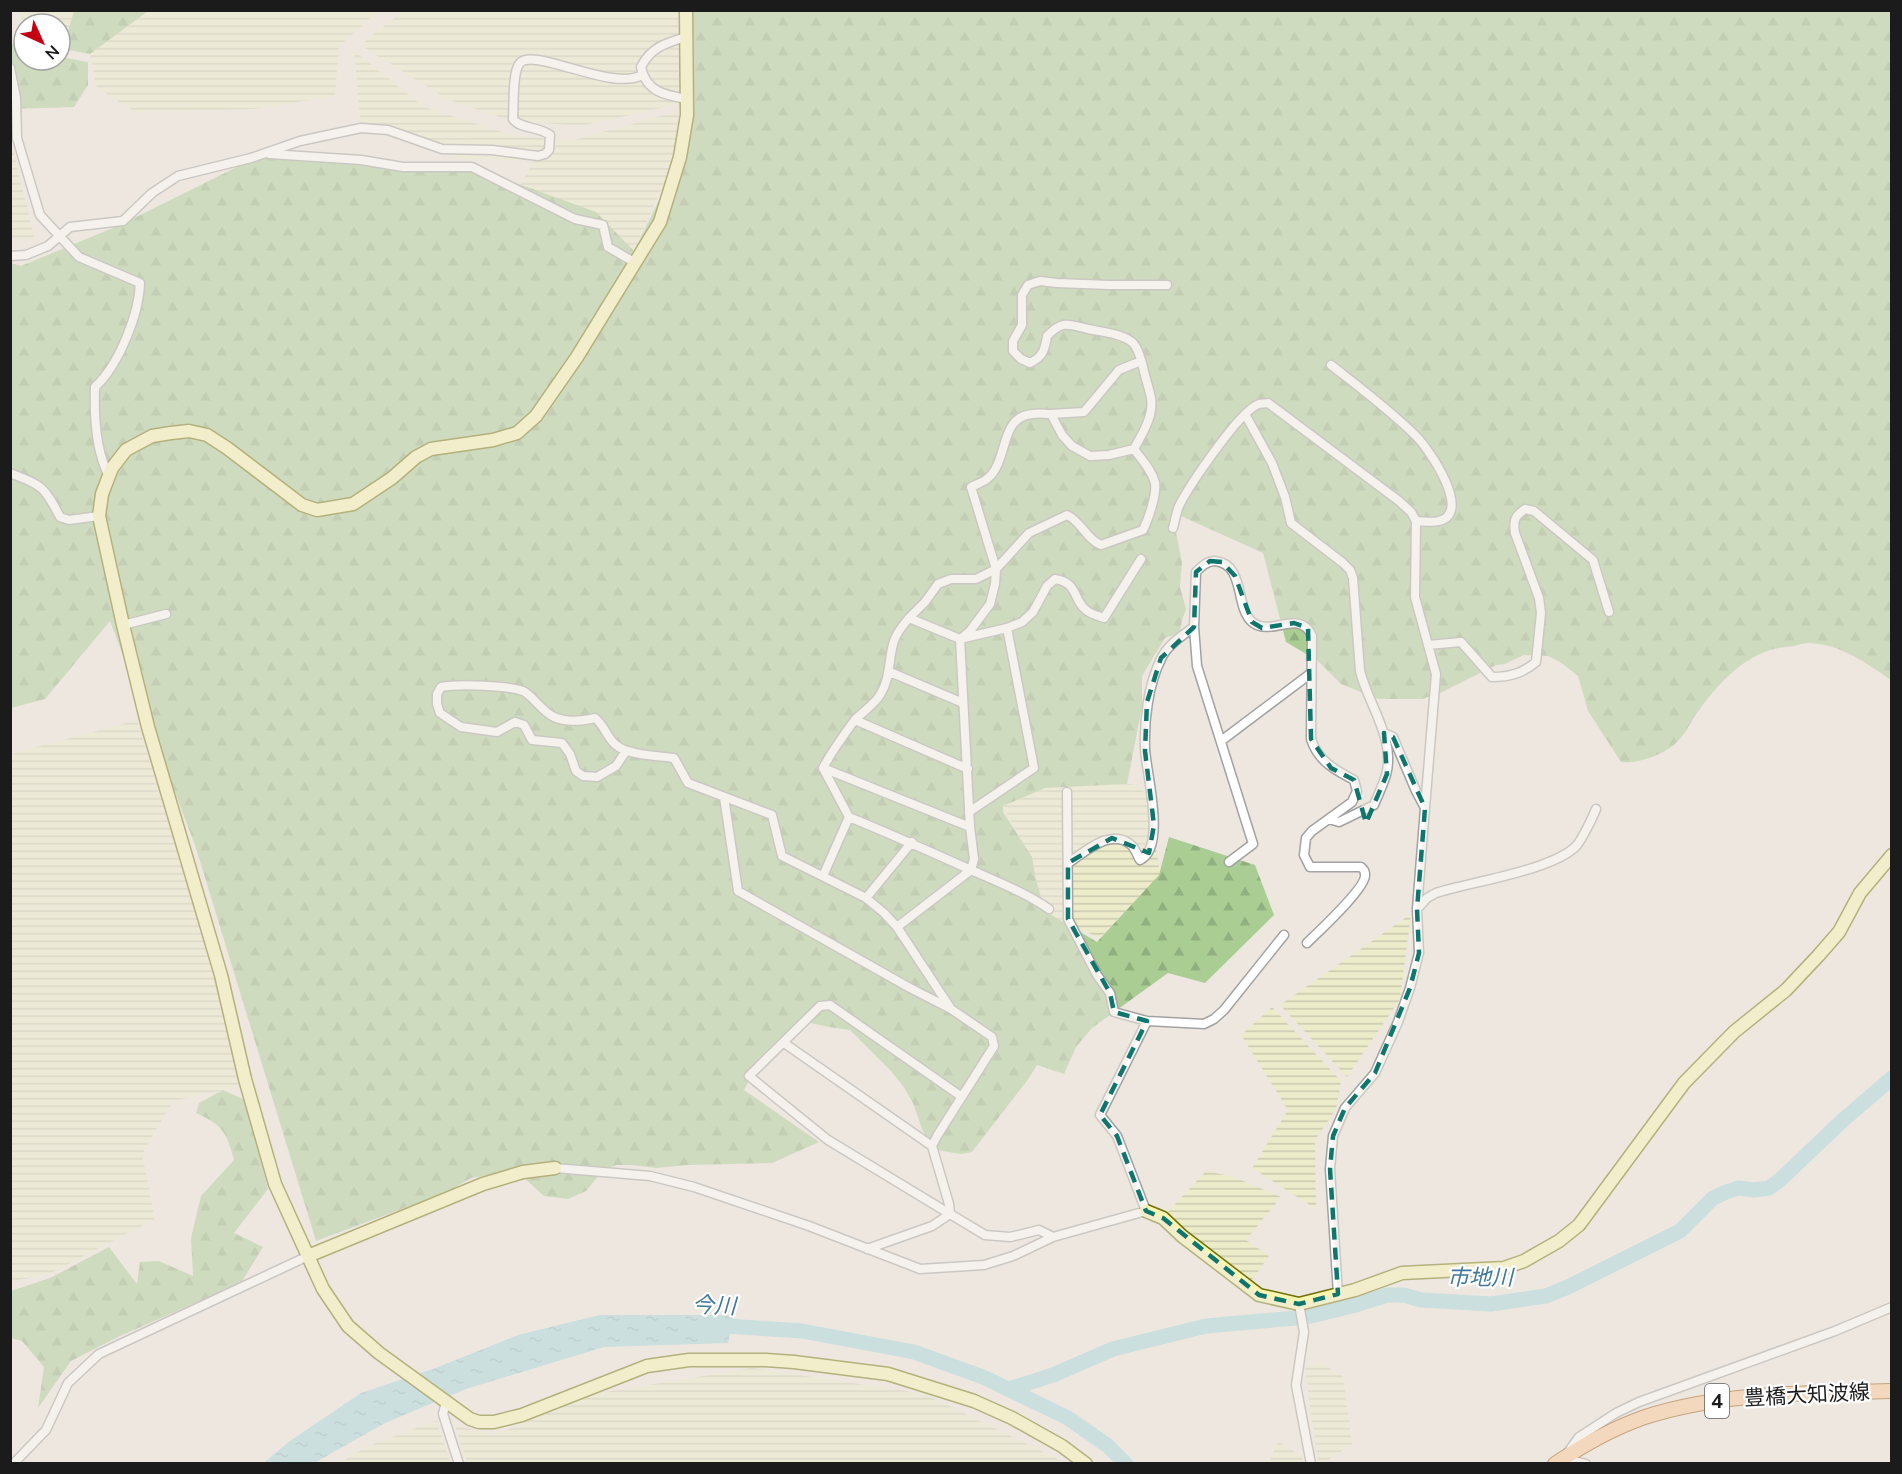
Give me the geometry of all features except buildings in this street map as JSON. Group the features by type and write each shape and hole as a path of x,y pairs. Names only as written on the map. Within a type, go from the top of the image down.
{"main road":[{"name":"豊橋大知波線","path":"1560,1461 1588,1442 1644,1418 1697,1404 1747,1398 1892,1391"}],"street":[{"path":"686,10 686,122 680,157 660,222 577,357 536,416 517,433 493,440 431,448 353,504 317,510 302,505 207,435 189,431 152,436 126,450 118,458 102,494 99,516 148,727 221,975 246,1079 275,1184 322,1289 348,1326 380,1353 470,1419 479,1422 494,1422 522,1415 647,1366 689,1360 794,1362 888,1374 974,1401 1012,1418 1062,1446 1086,1464"},
{"path":"686,37 658,45 650,52 641,67 642,75 662,95 687,99"},
{"path":"10,256 26,255 48,246 70,227 123,221 152,193 178,176 263,154 300,141 361,128 388,130 442,149 492,150 538,156 545,154 549,150 550,135 537,128 515,123 513,118 515,81 520,62 525,59 543,60 591,75 620,80 635,79 642,75"},
{"path":"10,68 16,98 17,138 40,215 79,257 140,282 140,299 115,362 95,387 94,415 102,464 109,476"},
{"path":"263,154 361,160 403,166 472,167 575,219 603,225 608,247 634,262"},
{"path":"1051,414 1062,435 1072,446 1090,456 1109,454 1134,449 1150,415 1151,400 1134,344 1125,338 1067,324 1057,326 1047,336 1045,349 1038,359 1030,363 1021,359 1013,351 1013,341 1022,325 1022,295 1028,285 1040,280 1057,283 1167,285"},
{"path":"960,639 970,631 990,604 995,584 996,569 971,487 989,477 1001,459 1007,432 1016,420 1030,414 1084,412 1119,370 1141,361"},
{"path":"1331,366 1417,437 1450,489 1453,505 1446,518 1438,522 1416,521"},
{"path":"1173,528 1179,507 1197,478 1235,425 1258,404 1268,404 1399,501 1411,512 1416,521 1415,597 1436,674 1417,909 1419,953 1398,1022 1375,1073 1345,1108 1334,1136 1330,1169 1338,1294"},
{"path":"1245,414 1272,464 1285,497 1291,523 1350,570 1353,578 1360,671 1363,685 1384,734 1388,754 1387,774 1374,805 1339,822 1329,819"},
{"path":"823,768 855,720 880,695 890,672 894,641 898,631 938,584 951,579 976,579 996,569 1029,533 1068,515 1076,519 1093,542 1101,545 1143,531 1148,520 1155,483 1148,466 1134,449"},
{"path":"10,473 37,483 47,492 60,517 69,520 99,516"},
{"path":"1428,645 1461,642 1492,677 1508,677 1527,669 1536,662 1541,613 1539,598 1513,522 1515,517 1525,509 1534,511 1593,560 1609,612"},
{"path":"909,618 960,639 1007,628 1022,622 1033,612 1047,586 1055,579 1065,580 1085,610 1104,618 1142,559"},
{"path":"1229,862 1253,844 1197,666 1194,627 1196,572 1210,561 1221,562 1230,567 1235,576 1246,615 1252,622 1262,628 1294,623 1308,628 1312,636 1311,739 1314,751 1331,768 1354,780 1357,791 1352,802 1312,831 1306,838 1304,855 1310,867 1361,867 1366,876 1364,882 1346,903 1307,943"},
{"path":"123,626 166,614"},
{"path":"1068,863 1103,841 1112,838 1124,840 1132,845 1140,860 1149,850 1154,825 1153,800 1145,751 1147,702 1161,658 1173,642 1194,627"},
{"path":"969,812 1034,768 1007,628"},
{"path":"897,927 971,870 974,859 969,812 960,639"},
{"path":"890,672 963,703"},
{"path":"1221,741 1310,674"},
{"path":"626,751 616,766 597,777 583,776 576,771 570,754 562,743 532,740 524,725 515,722 497,732 461,727 440,712 437,694 441,687 451,686 484,686 524,691 553,717 578,721 595,718 617,746 626,751 674,758 688,783 772,815 782,856 866,898 884,913 897,927 951,1009"},
{"path":"855,720 968,769"},
{"path":"1384,734 1393,737 1425,808"},
{"path":"823,768 970,827"},
{"path":"823,768 849,817 912,842 1029,895 1049,909"},
{"path":"1067,792 1068,920 1096,975 1110,993 1114,1012 1147,1021 1204,1024 1224,1010 1284,934"},
{"path":"724,797 738,891 951,1009 992,1037 994,1046 932,1146"},
{"path":"1417,909 1427,898 1436,893 1543,865 1562,857 1577,845 1596,808"},
{"path":"823,876 849,817"},
{"path":"866,898 912,842"},
{"path":"13,1464 46,1430 68,1383 99,1354 308,1256 483,1184 523,1172 555,1168 650,1176 694,1187 809,1226 920,1269 984,1265 1013,1256 1053,1237 1146,1211 1163,1218 1182,1236 1259,1295 1299,1304 1402,1273 1504,1268 1524,1261 1559,1241 1579,1225 1684,1083 1734,1032 1786,990 1832,940 1839,932 1860,893 1892,855"},
{"path":"962,1097 830,1005 820,1006 749,1076 828,1140 985,1235 1010,1237 1039,1230 1053,1237"},
{"path":"1146,1211 1117,1136 1100,1115 1147,1021"},
{"path":"784,1043 932,1146 950,1204 950,1214"},
{"path":"866,1249 932,1226 950,1214"},
{"path":"1299,1304 1304,1332 1296,1385 1311,1464"},
{"path":"1560,1461 1579,1437 1616,1413 1639,1402 1835,1331 1892,1307"},
{"path":"446,1402 443,1414 459,1464"},
{"path":"1560,1461 1587,1464"}],"highlighted area":[{"path":"1210,561 1222,562 1235,576 1252,622 1262,628 1294,623 1308,628 1311,739 1331,768 1354,780 1366,823 1387,774 1384,733 1393,737 1425,808 1417,909 1419,953 1410,988 1375,1073 1345,1108 1333,1136 1330,1169 1338,1294 1299,1304 1259,1295 1163,1218 1146,1211 1117,1136 1100,1115 1147,1021 1114,1012 1110,993 1068,919 1068,863 1112,838 1149,853 1154,825 1145,751 1147,702 1161,658 1194,627 1196,572"}],"green space":[{"path":"74,10 148,11 90,54 72,51"},
{"path":"149,10 378,11 339,46 335,96 254,109 136,112 97,88 90,54"},
{"path":"74,11 72,18 72,12 21,12"},
{"path":"403,11 679,11 683,103 581,126 508,120 447,99 360,45"},
{"path":"687,11 1891,11 1891,680 1852,655 1820,644 1809,643 1772,649 1747,661 1724,680 1705,702 1682,736 1671,747 1658,755 1642,760 1621,762 1588,711 1578,676 1548,656 1524,655 1505,664 1496,665 1442,692 1422,699 1378,699 1341,684 1318,661 1286,642 1263,553 1172,512 1182,562 1180,587 1186,609 1180,633 1165,638 1142,676 1142,707 1127,784 1045,788 1003,806 1003,812 1032,857 1045,911 1097,942 1159,875 1169,837 1255,865 1274,915 1205,983 1168,973 1092,1028 1076,1047 1064,1074 1037,1065 972,1152 961,1154 937,1150 922,1129 913,1103 903,1086 850,1030 806,1022 754,1072 744,1090 819,1142 772,1163 656,1168 617,1165 604,1169 586,1191 568,1199 544,1196 522,1176 505,1177 494,1174 471,1178 447,1192 316,1241 195,845 110,621 45,699 11,708 11,263 21,266 120,225 263,154 472,167 596,212 634,251 680,157"},
{"path":"10,42 12,43 12,72 72,72 72,59 88,62 88,85 74,107 11,109"},
{"path":"354,51 424,107 511,135 570,141 679,111 677,153 634,251 518,190 534,160 463,159 361,128"},
{"path":"11,141 35,241 11,238"},
{"path":"137,720 221,993 242,1086 173,1101 142,1154 155,1219 51,1273 11,1282 11,754"},
{"path":"1132,784 1148,794 1160,875 1100,938 1045,911 1019,837 1003,806 1045,788"},
{"path":"1411,914 1400,999 1347,1077 1280,1005"},
{"path":"1272,1007 1341,1081 1336,1109 1315,1140 1316,1209 1252,1168 1288,1110 1241,1035"},
{"path":"223,1090 245,1100 268,1189 234,1233 263,1247 241,1283 120,1336 71,1361 38,1408 44,1367 22,1341 11,1338 11,1291 50,1278 109,1247 137,1284 140,1262 159,1261 193,1276 191,1238 201,1196 234,1160 226,1136 218,1126 196,1113 199,1103"},
{"path":"1206,1171 1234,1177 1281,1197 1246,1240 1269,1256 1251,1281 1165,1215"},
{"path":"1319,1362 1343,1376 1352,1444 1322,1464 1318,1463 1305,1368"},
{"path":"752,1368 925,1394 1066,1463 467,1463 455,1425 494,1435 593,1394"},
{"path":"436,1421 451,1463 339,1463 368,1446"},
{"path":"1278,1441 1303,1457 1303,1463 1269,1463"}],"water":[{"path":"600,1315 734,1315 728,1343 604,1347 466,1389 385,1423 314,1463 262,1464 290,1441 361,1393 433,1369 518,1335"}],"waterway":[{"name":"市地川","path":"1009,1389 1053,1375 1113,1349 1206,1326 1307,1317 1387,1295 1404,1295 1421,1300 1491,1304 1546,1296 1680,1231 1713,1198 1738,1188 1754,1190 1769,1188 1892,1078"},
{"name":"今川","path":"711,1325 802,1331 914,1352 983,1377 1068,1418 1108,1446 1126,1464"}]}
